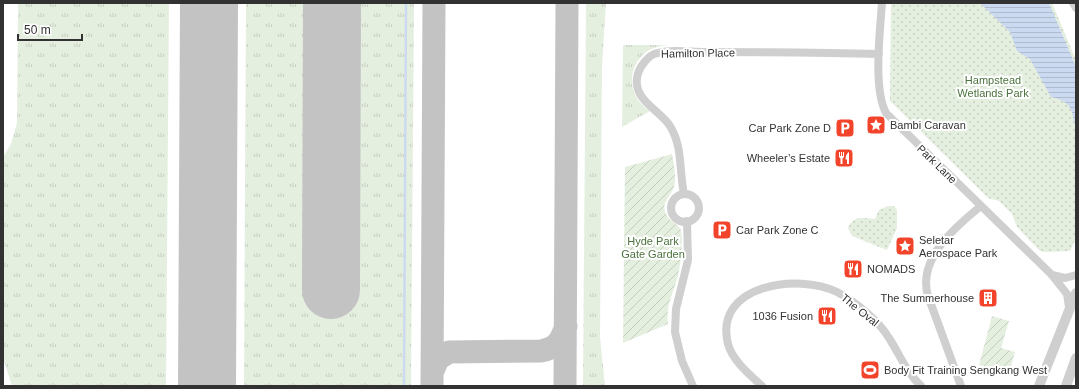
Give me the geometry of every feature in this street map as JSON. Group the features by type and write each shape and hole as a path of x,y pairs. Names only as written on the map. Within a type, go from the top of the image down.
{"street":[{"name":"Park Lane","path":"882,3 879,54 881,102 889,117 1052,275 1067,294 1069,307"},
{"path":"1073,3 1076,8"},
{"name":"Hamilton Place","path":"684,194 679,149 675,134 666,121 646,103 639,91 637,78 641,68 647,60 655,54 664,52 831,52 879,54"},
{"path":"684,194 693,196 698,203 699,208 695,217 687,221 678,220 674,217 671,209 676,197 684,194"},
{"path":"961,386 926,288 930,267 947,236 981,206"},
{"path":"687,221 688,260 676,309 675,332 682,361 693,386"},
{"path":"1052,275 1065,278 1076,275"},
{"name":"The Oval","path":"762,386 737,360 728,345 727,330 729,317 734,307 745,296 772,285 787,284 815,286 836,292 847,298 869,316 889,338 914,383 921,386"},
{"path":"1038,386 1076,293"},
{"path":"1066,386 1076,358"}],"green space":[{"path":"18,3 169,3 166,386 12,386 3,358 3,157 11,144 17,123"},
{"path":"246,3 414,3 411,386 244,386"},
{"path":"586,3 606,3 602,66 600,337 605,386 583,386"},
{"name":"Hampstead Wetlands Park","path":"891,3 1052,3 1076,60 1076,238 1070,251 1044,252 1039,250 1017,227 1012,214 999,201 988,198 890,101"},
{"path":"623,45 668,45 645,53 634,67 632,84 634,91 638,99 650,111 622,127"},
{"name":"Hyde Park Gate Garden","path":"672,154 675,183 664,207 667,216 681,230 682,247 678,276 670,299 668,324 623,343 625,167"},
{"path":"888,206 894,206 897,210 897,228 887,250 852,236 848,228 853,221 859,218 875,219 879,210"},
{"path":"992,316 1009,321 1001,348 1015,352 1009,373 979,365"}],"water":[{"path":"980,3 1049,3 1076,67 1076,123 1074,123 1072,112 1068,105 1061,100 1051,97 1030,59 1017,51 1010,32"}],"waterway":[{"path":"404,386 406,3"}],"taxiway":[{"path":"432,386 434,3"},
{"path":"565,386 567,3"},
{"path":"432,373 438,359 449,352 546,350 558,343 566,326"}],"runway":[{"path":"207,386 209,3"},
{"path":"331,290 332,3"}],"place":[{"name":"Bambi Caravan","path":"876,125"},
{"name":"Car Park Zone D","path":"845,128"},
{"name":"Wheeler’s Estate","path":"844,158"},
{"name":"Car Park Zone C","path":"722,230"},
{"name":"Seletar Aerospace Park","path":"905,246"},
{"name":"NOMADS","path":"853,269"},
{"name":"The Summerhouse","path":"988,298"},
{"name":"1036 Fusion","path":"827,316"},
{"name":"Body Fit Training Sengkang West","path":"870,370"}]}
